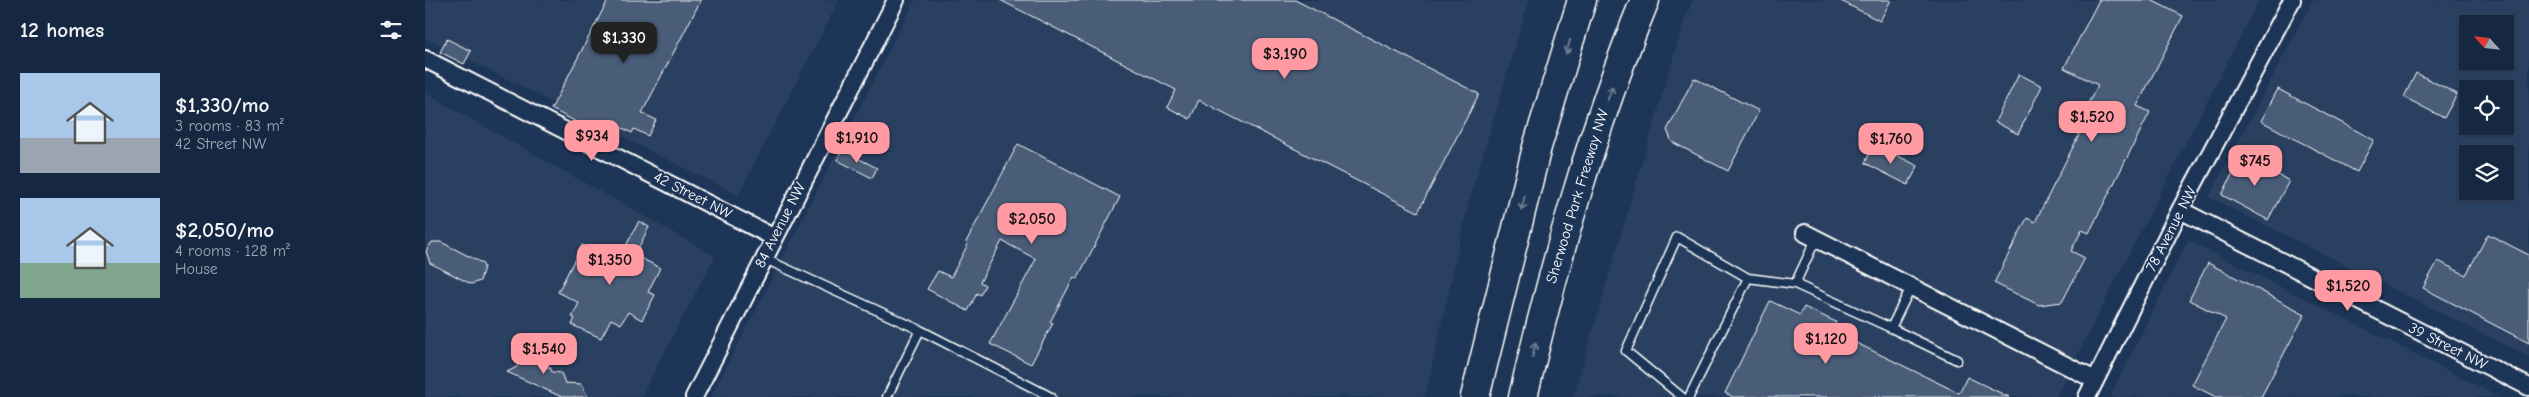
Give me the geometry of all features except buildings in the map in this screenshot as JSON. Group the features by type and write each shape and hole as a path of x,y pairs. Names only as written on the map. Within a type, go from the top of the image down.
{"highway":[{"path":"1475,397 1537,148 1582,0"},
{"name":"Sherwood Park Freeway NW","path":"1523,397 1551,280 1584,165 1645,0"}],"street":[{"name":"84 Avenue NW","path":"694,397 773,237 896,0"},
{"name":"78 Avenue NW","path":"2087,397 2180,210 2292,0"},
{"name":"42 Street NW","path":"425,58 773,237"},
{"name":"39 Street NW","path":"2180,210 2529,387"},
{"path":"1810,236 2095,380"}],"lane":[{"path":"1682,397 1626,351 1677,236 1748,278 1795,284 1957,360"},
{"path":"1795,284 1810,236"},
{"path":"763,258 920,330 1051,397"},
{"path":"1689,397 1748,278"},
{"path":"1891,328 1911,287"},
{"path":"887,397 920,330"}],"shaded area":[{"path":"425,0 839,0 738,195 425,38"},
{"path":"915,0 1529,0 1468,205 1425,397 711,397"},
{"path":"1693,0 2259,0 2056,397 1573,397 1684,21"},
{"path":"2313,0 2529,0 2529,357 2209,197"},
{"path":"425,93 715,256 641,397 425,397"},
{"path":"2188,240 2500,397 2110,397"}]}
